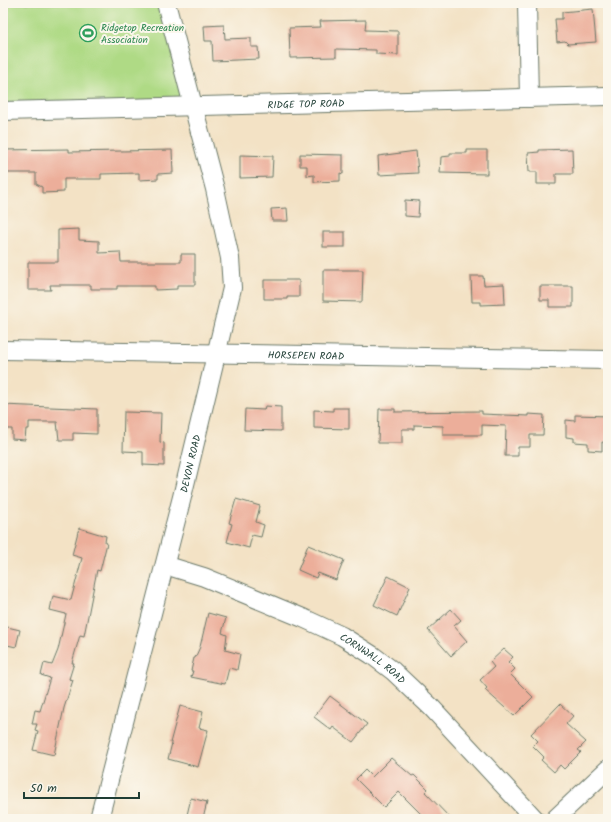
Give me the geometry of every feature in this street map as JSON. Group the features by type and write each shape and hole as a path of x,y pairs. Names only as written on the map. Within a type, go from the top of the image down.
{"street":[{"name":"DEVON ROAD","path":"99,819 164,565 232,288 231,263 215,189 166,3"},
{"path":"526,3 529,98"},
{"name":"RIDGE TOP ROAD","path":"3,111 608,96"},
{"name":"HORSEPEN ROAD","path":"3,350 608,360"},
{"name":"CORNWALL ROAD","path":"164,565 204,577 303,618 342,636 372,654 393,671 431,707 535,819"},
{"path":"555,819 608,770"}],"green space":[{"name":"Ridgetop Recreation Association","path":"3,3 166,3 193,107 3,111"}],"building":[{"path":"593,9 596,42 568,44 565,41 557,42 555,19 562,19 562,12"},
{"path":"366,20 365,30 398,31 398,55 376,54 376,50 336,49 336,57 290,58 289,28 321,27 320,21"},
{"path":"224,25 225,39 251,38 251,47 258,47 259,59 213,61 212,41 205,41 204,26"},
{"path":"69,149 69,152 172,150 173,173 158,174 158,179 139,180 139,173 101,174 101,179 64,179 64,192 42,193 42,187 36,184 36,173 3,173 3,150"},
{"path":"572,149 573,174 556,174 556,184 537,184 537,172 529,172 528,153 539,152 539,150"},
{"path":"467,150 487,150 487,174 440,173 441,157 450,156 450,153 467,153"},
{"path":"416,151 418,173 379,175 378,156"},
{"path":"300,154 343,155 343,174 340,173 340,181 314,182 314,175 307,176 307,166 300,166"},
{"path":"240,155 273,156 272,177 240,178"},
{"path":"405,200 419,201 418,217 405,216"},
{"path":"287,208 288,221 272,221 271,209"},
{"path":"79,229 79,240 99,241 99,253 120,252 121,262 181,262 181,254 195,254 195,285 177,285 177,289 155,290 155,286 117,286 117,289 91,289 91,285 50,285 51,290 28,290 28,262 58,262 58,230"},
{"path":"323,232 345,232 345,247 323,247"},
{"path":"323,270 363,270 362,302 323,301"},
{"path":"471,276 483,276 484,285 504,284 505,304 481,305 481,302 472,302"},
{"path":"264,280 299,280 299,297 287,297 287,299 264,299"},
{"path":"540,286 573,286 573,307 549,307 549,300 540,300"},
{"path":"3,405 97,409 97,434 73,433 73,440 59,440 57,422 29,422 29,429 26,429 25,440 12,439 12,429 3,429"},
{"path":"265,406 281,407 281,431 244,430 245,409 264,410"},
{"path":"333,408 349,408 349,429 314,428 314,410 333,411"},
{"path":"379,409 395,409 395,412 482,411 482,414 528,416 528,414 544,415 543,435 530,435 530,447 518,447 518,456 505,456 506,426 482,425 482,435 443,435 443,426 414,425 414,429 402,429 402,443 378,443"},
{"path":"124,412 161,413 160,442 164,443 164,466 143,465 143,452 123,451"},
{"path":"575,415 608,416 608,443 602,442 602,451 588,450 588,443 574,442 574,438 566,437 566,420 575,421"},
{"path":"236,499 260,506 256,522 264,525 261,537 252,535 249,548 227,542 232,524 229,523"},
{"path":"79,528 106,536 105,542 107,543 100,571 97,570 84,636 80,635 72,663 74,663 69,679 73,680 64,708 54,755 33,750 38,731 35,730 37,724 32,724 35,710 40,711 50,678 41,675 44,663 52,665 58,650 66,614 50,610 53,596 71,600 82,558 72,555"},
{"path":"308,545 344,560 336,580 318,573 316,578 298,570"},
{"path":"388,576 410,587 397,616 374,605"},
{"path":"451,609 461,620 454,626 467,641 451,656 428,630"},
{"path":"208,613 226,618 222,633 227,635 225,650 240,654 237,670 229,668 225,684 191,677 194,658 200,647"},
{"path":"3,626 20,630 16,647 3,644"},
{"path":"504,649 513,657 508,662 515,669 510,674 533,697 514,716 485,690 487,688 480,680 494,667 490,662"},
{"path":"330,696 367,724 353,742 333,727 331,730 314,717"},
{"path":"560,704 573,716 566,724 586,742 578,750 581,752 564,769 560,765 554,772 541,760 544,757 533,746 538,741 531,734"},
{"path":"180,706 203,712 199,728 208,730 198,767 168,759 172,743 170,743"},
{"path":"391,758 412,776 414,775 428,789 425,792 451,819 426,819 399,792 384,807 356,779 365,770 372,777"},
{"path":"191,798 207,802 203,819 187,815"}],"place":[{"name":"Ridgetop Recreation Association","path":"88,33"}]}
